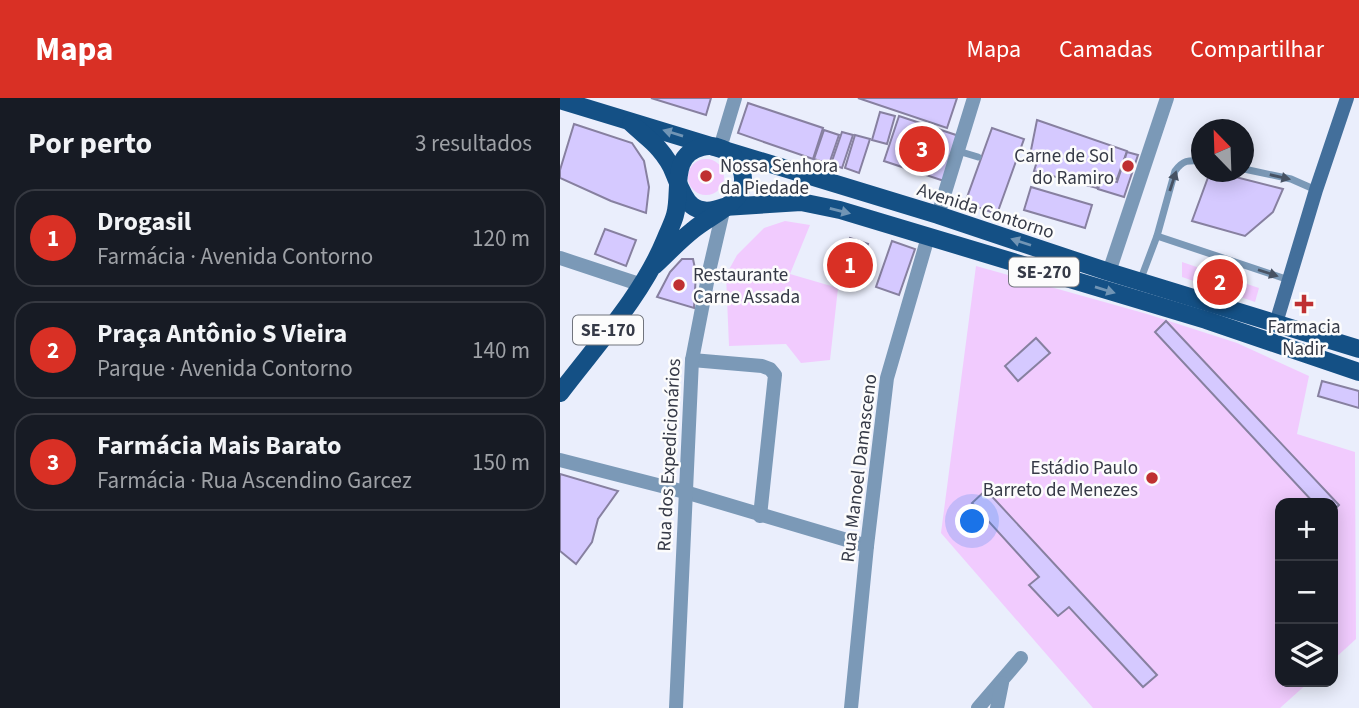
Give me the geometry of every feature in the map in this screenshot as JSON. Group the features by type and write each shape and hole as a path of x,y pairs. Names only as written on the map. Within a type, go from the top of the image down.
{"main road":[{"path":"1276,323 1347,98"},
{"name":"Avenida Contorno","path":"560,100 938,215 1109,272 1359,349"},
{"path":"625,119 657,146 674,172 684,198 693,206 705,210 724,207"},
{"path":"710,146 729,152 737,159 743,179 736,198 692,230 654,266 675,215 679,168 684,159 700,147 710,146"},
{"name":"SE-270","path":"724,207 801,202 840,210 1206,320 1359,372"},
{"name":"SE-170","path":"560,393 654,266"}],"street":[{"path":"720,148 734,98"},
{"path":"938,215 974,98"},
{"path":"1109,272 1167,98"},
{"name":"Rua dos Expedicionários","path":"676,708 692,360 724,207"},
{"name":"Rua Manoel Damasceno","path":"852,708 867,546 887,378 928,237"},
{"path":"560,258 642,285"},
{"path":"692,360 762,366 775,375 760,516"},
{"path":"560,460 685,492 867,546"},
{"path":"978,708 1021,658"},
{"path":"997,708 1002,681"}],"lane":[{"path":"958,151 978,158"},
{"path":"1139,281 1157,236 1175,171 1181,163 1191,160"},
{"path":"1254,171 1291,179 1316,190"},
{"path":"1157,236 1290,280"}],"shaded area":[{"path":"706,159 718,165 724,177 718,189 706,195 694,189 688,177 694,165"},
{"path":"785,221 810,225 790,274 838,288 830,360 801,363 786,344 729,346 726,275 737,255 764,228"},
{"path":"1182,262 1259,288 1255,302 1182,277"},
{"name":"Estádio Paulo Barreto de Menezes","path":"976,266 1147,314 1237,343 1309,376 1297,434 1355,452 1356,639 1338,655 1338,498 1275,498 1275,687 1303,687 1280,708 1093,708 941,533"}],"building":[{"path":"651,98 711,98 706,115"},
{"path":"858,98 957,98 947,128"},
{"path":"748,103 823,128 813,159 738,133"},
{"path":"880,112 895,116 887,144 872,140"},
{"path":"899,116 959,136 944,181 884,161"},
{"path":"1037,120 1127,151 1117,179 1100,176 1097,188 1034,171 1038,158 1030,155"},
{"path":"574,124 632,143 644,161 649,187 646,213 560,178"},
{"path":"992,128 1024,139 997,214 965,203"},
{"path":"824,130 839,135 829,164 814,159"},
{"path":"842,132 853,135 842,168 831,164"},
{"path":"855,135 870,139 859,173 845,168"},
{"name":"Carne de Sol do Ramiro","path":"1127,152 1138,155 1124,197 1098,189 1102,178 1117,182"},
{"path":"1206,182 1254,182 1283,189 1273,212 1245,236 1192,221"},
{"path":"1031,187 1092,205 1085,228 1024,210"},
{"path":"605,229 636,240 626,266 595,254"},
{"path":"850,238 868,244 858,276 840,270"},
{"path":"892,241 915,249 899,295 876,287"},
{"name":"Restaurante Carne Assada","path":"682,259 693,259 696,273 694,308 657,297 670,272"},
{"path":"1166,321 1332,498 1309,498 1155,332"},
{"path":"1036,338 1050,353 1018,381 1005,366"},
{"path":"1322,381 1359,391 1359,408 1318,396"},
{"path":"560,474 618,491 598,519 592,542 576,564 560,551"},
{"path":"986,490 1157,675 1143,687 1069,607 1058,616 1029,585 1039,577 972,503"}],"place":[{"name":"Farmácia Mais Barato","path":"922,149"},
{"name":"Carne de Sol do Ramiro","path":"1128,166"},
{"name":"Nossa Senhora da Piedade","path":"706,176"},
{"name":"Drogasil","path":"850,265"},
{"name":"Praça Antônio S Vieira","path":"1220,282"},
{"name":"Restaurante Carne Assada","path":"679,285"},
{"name":"Farmacia Nadir","path":"1304,304"},
{"name":"Estádio Paulo Barreto de Menezes","path":"1152,478"}]}
